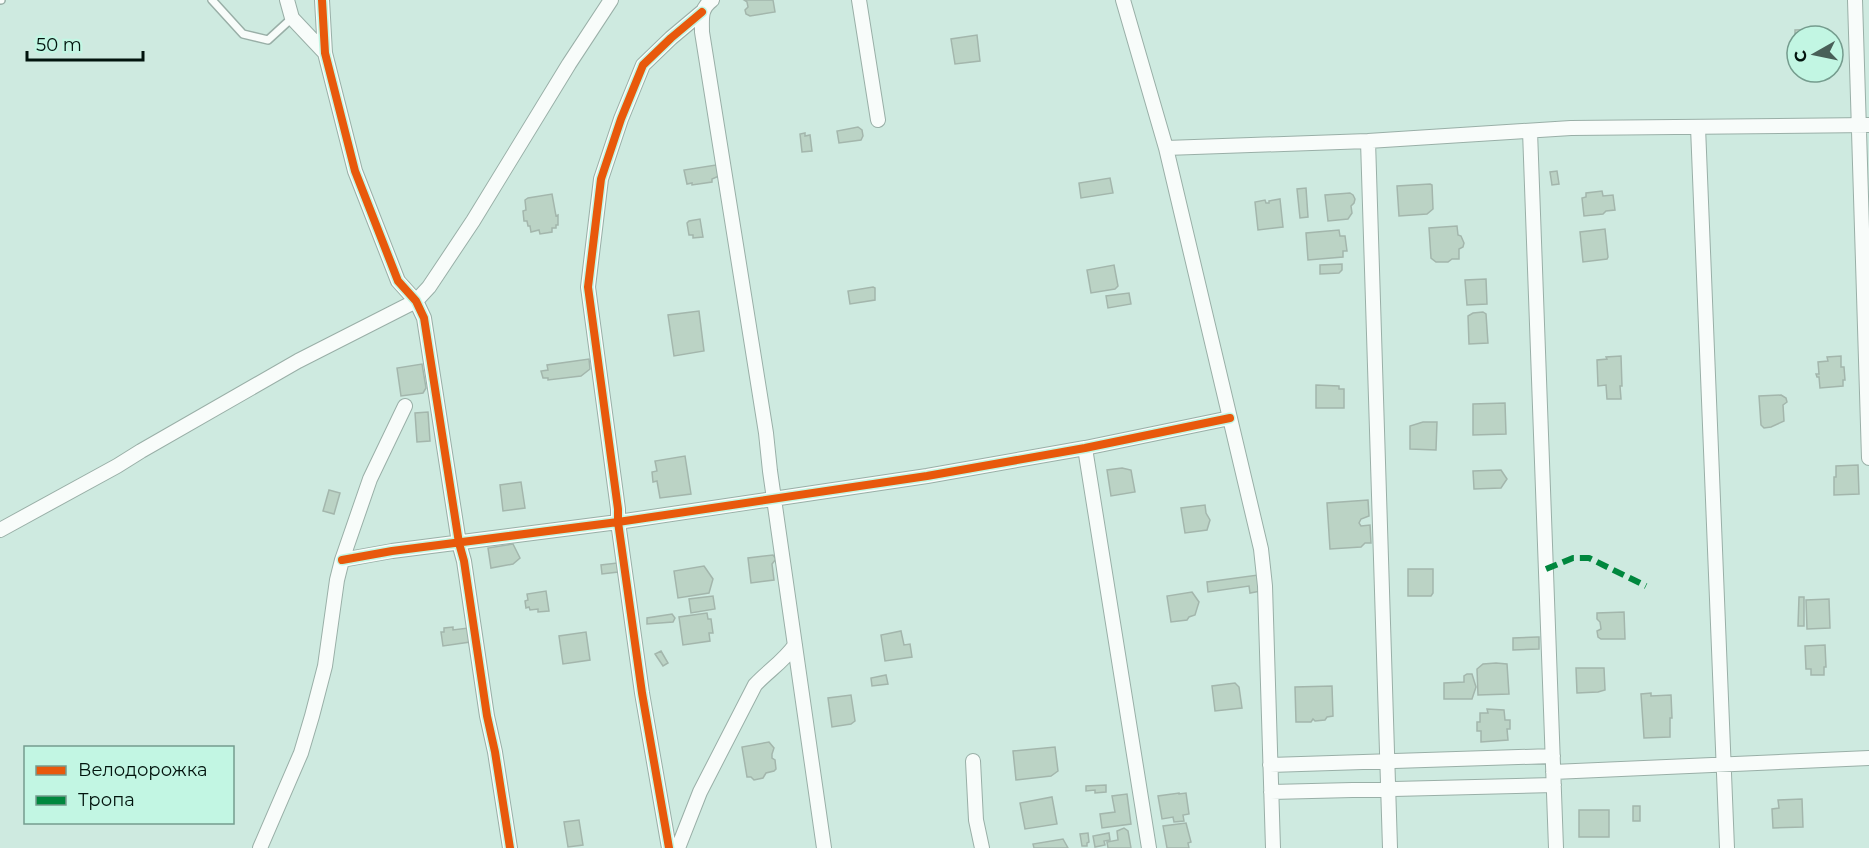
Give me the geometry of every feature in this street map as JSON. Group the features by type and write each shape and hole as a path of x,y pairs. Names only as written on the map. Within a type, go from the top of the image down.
{"street":[{"path":"287,0 292,18 325,53"},
{"path":"322,0 325,53 355,171 398,281 417,301 424,318 510,848"},
{"path":"0,530 117,466 298,361 417,301 429,287 473,221 610,0"},
{"path":"669,848 637,662 588,287 601,179 621,119 643,65 702,12 712,0"},
{"path":"859,0 878,120"},
{"path":"1123,0 1166,148 1261,549 1273,848"},
{"path":"1855,0 1864,125 1869,458"},
{"path":"702,12 702,32 716,130 766,433 825,848"},
{"path":"1166,148 1368,141 1571,128 1864,125"},
{"path":"1698,127 1727,848"},
{"path":"1530,131 1556,848"},
{"path":"1368,141 1390,848"},
{"path":"260,848 301,753 312,716 325,666 342,560 370,479 405,406"},
{"path":"342,560 392,551 618,522 927,476 1085,448 1230,418"},
{"path":"1085,448 1149,848"},
{"path":"678,848 700,792 755,686 768,671 786,657 795,645"},
{"path":"1270,765 1553,756"},
{"path":"1271,792 1389,789 1724,764 1869,758"},
{"path":"973,761 976,820 982,848"}],"lane":[{"path":"212,0 243,34 268,40 292,18"}],"building":[{"path":"744,0 773,0 775,12 750,16 746,14 745,10 748,7"},
{"path":"977,35 980,61 955,64 951,39"},
{"path":"858,127 862,130 861,140 839,143 837,131"},
{"path":"805,133 805,136 810,135 812,151 802,152 800,134"},
{"path":"716,165 720,169 719,176 712,179 712,182 687,184 684,170"},
{"path":"1557,171 1559,184 1552,185 1550,172"},
{"path":"1110,178 1113,193 1081,198 1079,183"},
{"path":"1432,185 1433,209 1427,214 1399,216 1397,186"},
{"path":"1306,188 1308,217 1300,218 1297,189"},
{"path":"1602,191 1603,196 1613,195 1615,210 1584,216 1582,198 1586,197 1586,193"},
{"path":"1350,193 1355,199 1348,219 1328,221 1325,195"},
{"path":"552,194 556,216 558,215 558,225 552,228 552,232 540,234 539,230 531,232 527,221 524,221 525,200"},
{"path":"1280,199 1283,227 1258,230 1255,202 1265,200 1269,203 1269,201"},
{"path":"700,219 703,237 693,238 693,235 689,235 687,223"},
{"path":"1457,226 1458,235 1464,243 1459,249 1459,259 1436,262 1431,258 1429,228"},
{"path":"1605,229 1607,259 1583,262 1580,232"},
{"path":"1339,230 1340,236 1345,236 1347,251 1343,251 1343,257 1308,260 1306,233"},
{"path":"1342,264 1342,270 1339,273 1320,274 1320,265"},
{"path":"1114,265 1118,286 1115,289 1091,293 1087,270"},
{"path":"1486,279 1487,304 1467,305 1465,280"},
{"path":"875,288 875,300 850,304 848,291"},
{"path":"1129,293 1131,304 1108,308 1106,296"},
{"path":"699,311 704,351 674,356 668,315"},
{"path":"1483,312 1486,314 1488,343 1469,344 1468,316"},
{"path":"1621,356 1621,399 1607,399 1606,385 1598,386 1597,360"},
{"path":"1841,356 1841,367 1844,367 1845,380 1843,380 1843,386 1820,388 1819,377 1816,374 1819,374 1818,362 1828,361 1827,357"},
{"path":"589,359 590,369 581,376 548,380 548,378 543,378 541,371 548,370 547,365"},
{"path":"422,364 426,388 423,393 401,396 397,368"},
{"path":"1316,385 1339,386 1339,389 1344,389 1344,408 1316,408"},
{"path":"1781,395 1786,398 1787,402 1783,405 1784,421 1764,428 1761,425 1759,396"},
{"path":"1505,403 1506,434 1473,435 1473,404"},
{"path":"428,412 430,441 417,442 415,413"},
{"path":"1423,422 1437,422 1436,450 1410,449 1410,426"},
{"path":"685,456 691,494 660,498 657,481 653,482 652,472 657,471 655,461"},
{"path":"1858,465 1859,494 1834,495 1836,466"},
{"path":"1122,468 1131,470 1135,492 1111,496 1107,470"},
{"path":"1501,470 1507,479 1501,488 1474,489 1473,471"},
{"path":"521,482 525,508 503,511 500,485"},
{"path":"329,490 340,493 334,514 323,511"},
{"path":"1368,500 1369,516 1361,519 1359,523 1361,526 1370,525 1371,543 1365,543 1361,547 1330,549 1327,503"},
{"path":"1205,505 1210,520 1207,530 1185,533 1181,508"},
{"path":"513,544 520,558 513,564 491,568 488,548"},
{"path":"773,555 776,559 772,564 774,580 751,583 748,558"},
{"path":"617,563 618,572 602,574 601,565"},
{"path":"704,566 713,579 709,593 678,598 674,571"},
{"path":"1408,569 1433,569 1431,596 1408,596"},
{"path":"1258,575 1261,591 1250,593 1249,586 1208,592 1207,582"},
{"path":"546,591 549,611 538,612 538,609 526,608 527,594"},
{"path":"1192,592 1199,602 1195,615 1187,620 1171,622 1167,596"},
{"path":"713,596 715,609 691,613 689,599"},
{"path":"1799,597 1804,597 1804,626 1798,626"},
{"path":"1829,599 1830,628 1807,629 1806,600"},
{"path":"1624,612 1625,639 1598,637 1597,631 1601,629 1597,613"},
{"path":"707,613 708,619 711,619 713,633 709,633 710,641 683,645 679,617"},
{"path":"672,614 675,618 673,622 647,624 647,618"},
{"path":"453,627 453,630 468,628 470,642 443,646 441,632 444,632 444,628"},
{"path":"901,631 904,645 910,644 912,657 885,661 881,635"},
{"path":"586,632 590,660 563,664 559,636"},
{"path":"1539,637 1539,649 1513,650 1513,638"},
{"path":"1825,645 1824,675 1811,675 1811,669 1806,669 1805,646"},
{"path":"661,651 668,663 663,666 655,654"},
{"path":"1483,664 1507,664 1509,694 1478,695 1477,669"},
{"path":"1576,668 1604,668 1605,690 1577,693"},
{"path":"1472,674 1476,687 1472,699 1444,699 1444,683 1464,682 1464,676"},
{"path":"886,675 888,684 872,686 871,678"},
{"path":"1235,683 1239,687 1242,708 1215,711 1212,686"},
{"path":"1332,686 1333,716 1325,720 1315,721 1313,719 1311,722 1296,722 1295,687"},
{"path":"1651,693 1651,696 1671,695 1670,737 1644,738 1641,694"},
{"path":"851,695 855,721 851,724 832,727 828,698"},
{"path":"1487,709 1504,710 1505,720 1510,720 1510,729 1507,729 1508,740 1481,742 1481,731 1477,731 1477,722 1480,722 1480,713 1488,713"},
{"path":"769,742 774,748 772,758 775,760 776,769 766,773 763,778 754,780 747,777 742,747"},
{"path":"1055,747 1058,771 1051,776 1016,780 1013,751"},
{"path":"1106,785 1106,792 1086,791 1086,786"},
{"path":"1186,793 1189,814 1183,815 1184,821 1174,822 1173,817 1162,819 1158,796"},
{"path":"1127,794 1131,824 1102,828 1100,814 1115,812 1112,796"},
{"path":"1052,797 1057,824 1025,829 1020,803"},
{"path":"1802,799 1803,827 1773,828 1772,809 1779,808 1778,800"},
{"path":"1633,806 1640,806 1640,821 1633,821"},
{"path":"1579,810 1609,810 1609,837 1579,837"},
{"path":"579,820 583,845 568,847 564,822"},
{"path":"1186,823 1191,842 1188,843 1189,848 1167,848 1163,826"},
{"path":"1124,828 1128,831 1131,848 1108,848 1107,842 1118,840 1117,831"},
{"path":"1088,833 1089,842 1087,846 1082,846 1080,834"},
{"path":"1109,833 1110,840 1104,841 1105,845 1095,847 1093,836"},
{"path":"1063,839 1068,848 1034,848 1033,844"}],"marked path":[{"path":"1546,569 1573,558 1589,558 1646,586"}],"cycle path":[{"path":"322,0 325,53 355,171 398,281 416,301 424,318 510,848"},
{"path":"669,848 642,693 588,287 601,179 621,119 643,65 702,12"},
{"path":"342,560 392,551 618,522 927,476 1085,448 1230,418"}]}
